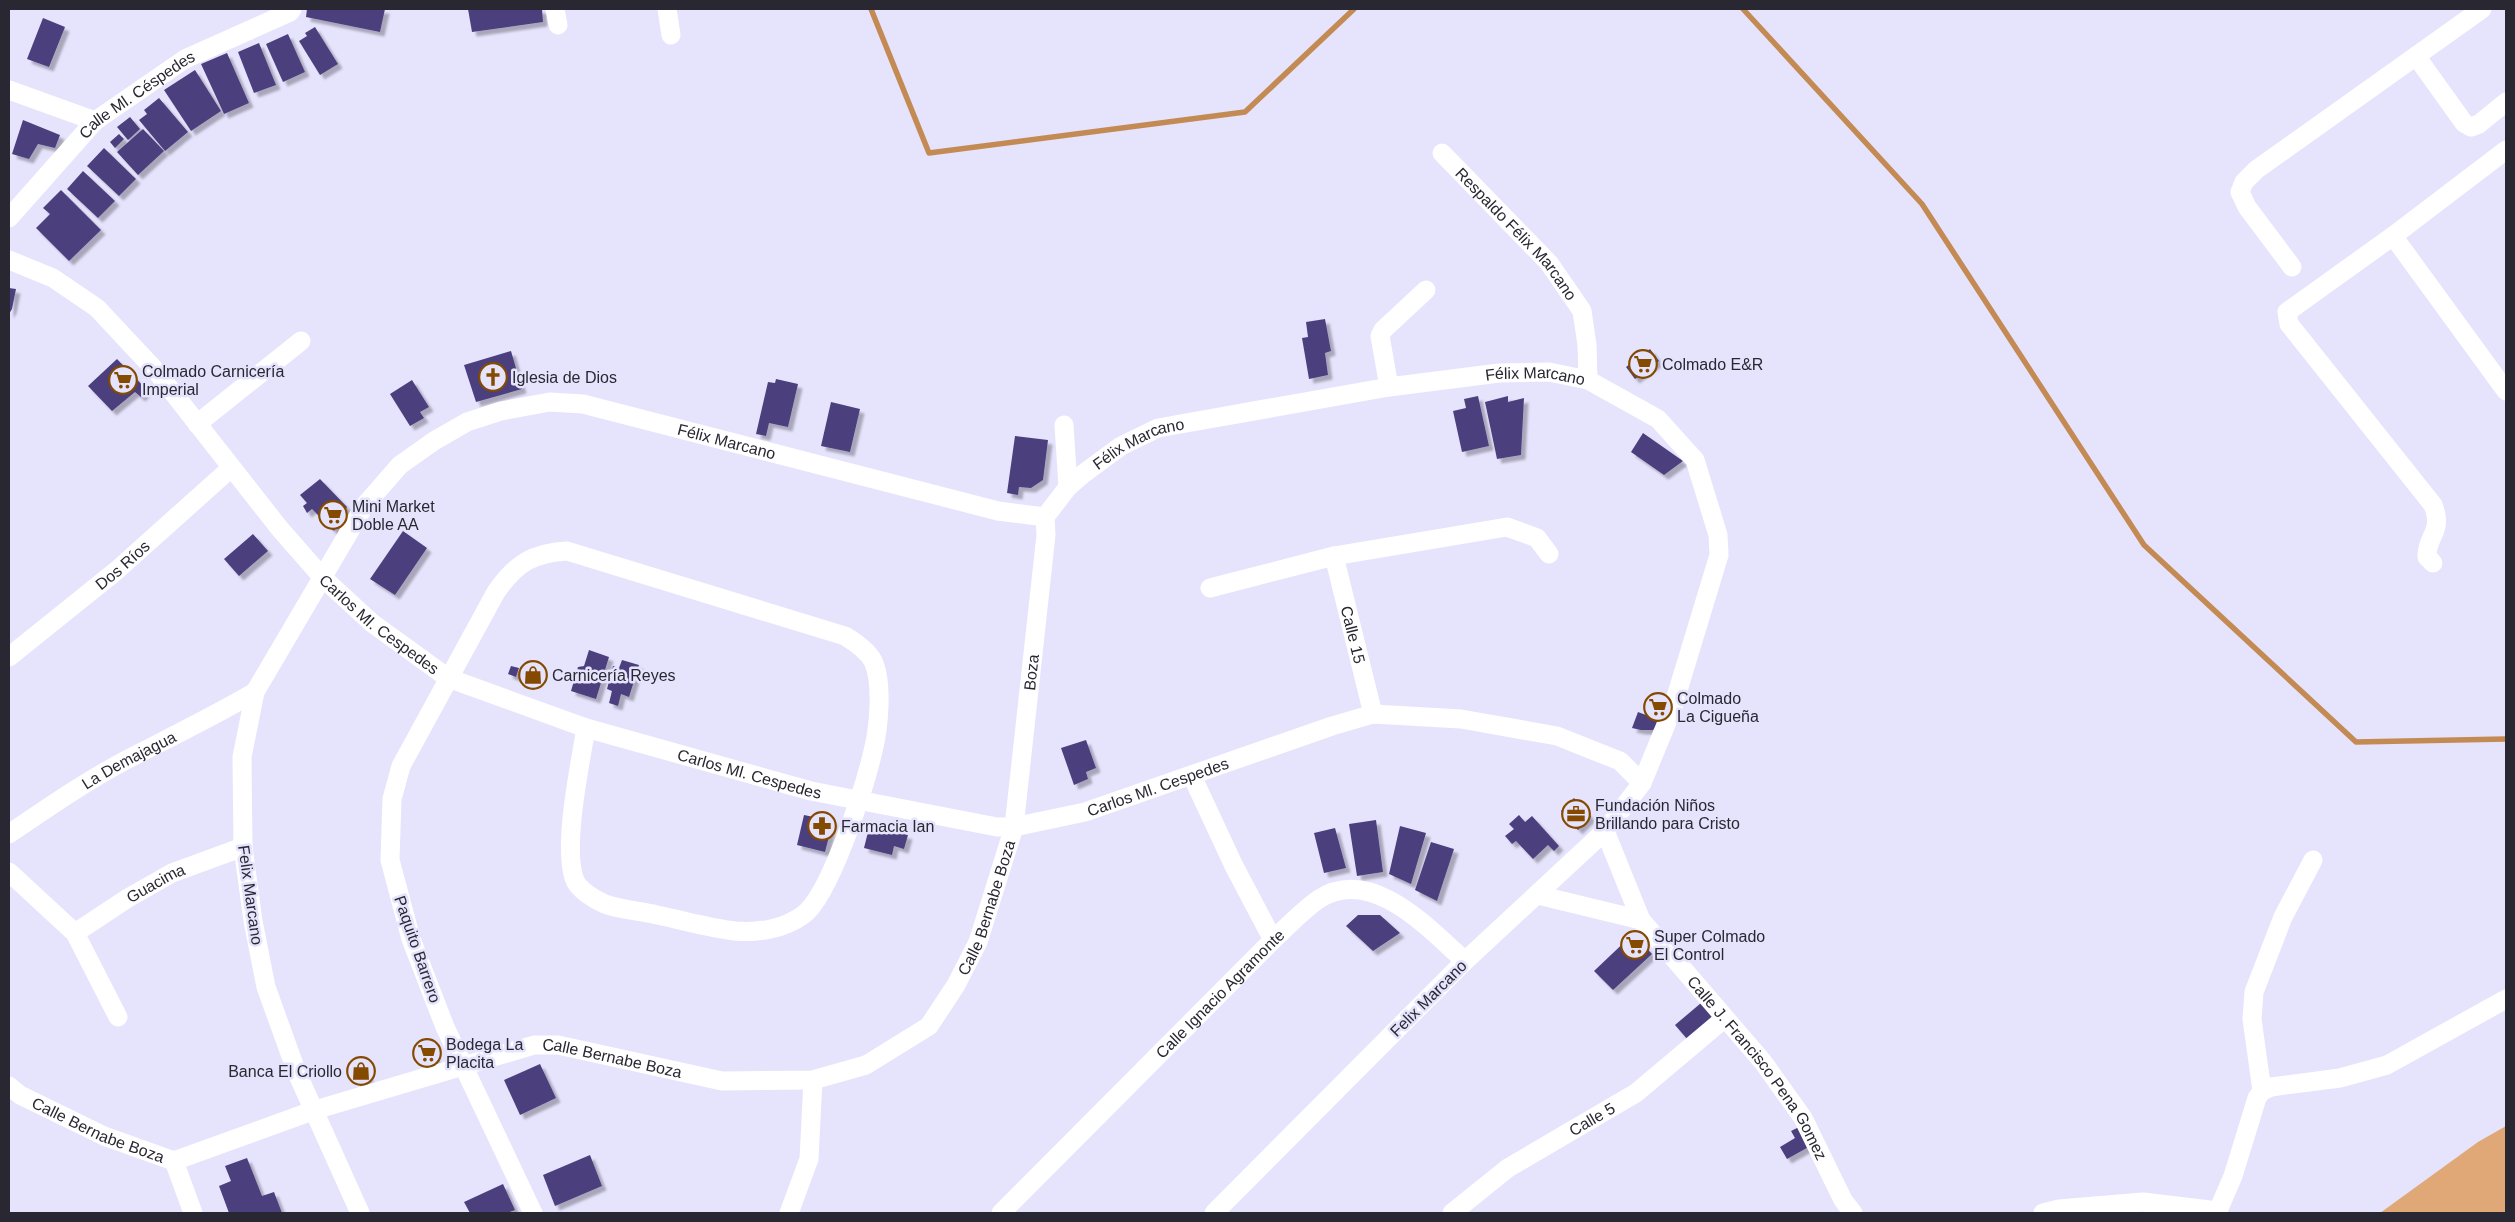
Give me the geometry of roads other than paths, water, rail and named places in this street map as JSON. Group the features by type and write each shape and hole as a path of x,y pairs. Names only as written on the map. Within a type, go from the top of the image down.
{"street":[{"name":"Calle Ml. Céspedes","path":"9,218 95,120 185,59 254,30 290,12 292,9"},
{"path":"667,9 671,35"},
{"path":"2292,267 2246,207 2240,192 2244,182 2256,170 2482,9"},
{"path":"2416,56 2464,123 2471,127 2478,124 2506,102"},
{"path":"9,90 95,120"},
{"name":"Respaldo Félix Marcano","path":"1442,153 1549,263 1582,311 1587,345 1588,380"},
{"path":"2433,563 2427,557 2426,552 2435,534 2438,520 2433,505 2286,320 2287,312 2504,156"},
{"path":"2393,236 2506,391"},
{"name":"Carlos Ml. Cespedes","path":"9,260 53,278 97,308 156,371 231,468 323,578 372,623 448,678 586,728 857,802 997,828 1014,827 1085,812 1332,726 1373,714 1461,719 1557,736 1620,761 1642,783"},
{"path":"1389,387 1380,336 1383,330 1426,290"},
{"path":"197,424 301,341"},
{"name":"Félix Marcano","path":"323,578 364,505 400,465 434,441 468,422 501,410 550,402 583,404 998,511 1045,517 1068,487 1121,446 1158,428 1389,387 1499,373 1549,372 1588,380 1658,419 1695,460 1718,534 1719,555 1675,701 1642,783"},
{"path":"1064,425 1068,487"},
{"name":"Dos Ríos","path":"9,657 116,571 231,468"},
{"name":"Boza","path":"1014,827 1046,535 1045,517"},
{"path":"1210,588 1334,556 1506,527 1537,538 1549,554"},
{"name":"Paquito Barrero","path":"533,1213 445,1028 411,939 390,860 392,800 401,766 448,678 507,576 522,562 546,552 567,551 845,636 860,646 872,661 878,679 879,699 874,750 833,870 820,896 805,914 787,926 735,931 605,904 583,890 574,880 574,799 586,728"},
{"name":"Calle 15","path":"1334,556 1373,714"},
{"name":"Felix Marcano","path":"323,578 255,692 242,757 243,847 253,921 266,988 297,1073 360,1213"},
{"name":"La Demajagua","path":"9,834 67,795 125,761 200,724 255,692"},
{"path":"1192,776 1234,866 1273,940"},
{"name":"Felix Marcano","path":"1214,1213 1465,962 1606,831 1642,783"},
{"name":"Calle Bernabe Boza","path":"9,1086 20,1095 104,1136 174,1161 315,1110 534,1046 558,1045 722,1081 813,1080 866,1065 929,1026 956,985 978,942 1014,827"},
{"name":"Calle J. Francisco Pena Gomez","path":"1606,831 1641,920 1764,1062 1803,1118 1845,1209"},
{"name":"Guacima","path":"75,933 128,898 172,873 243,847"},
{"path":"2262,1091 2252,1019 2254,992 2283,917 2313,860"},
{"path":"9,872 75,933 118,1017"},
{"name":"Calle Ignacio Agramonte","path":"1001,1213 1273,940 1319,899 1335,891 1353,888 1370,892 1410,911 1465,962"},
{"path":"1538,895 1641,920"},
{"path":"2043,1213 2059,1209 2143,1202 2218,1212 2233,1176 2257,1098 2262,1091 2271,1087 2340,1078 2387,1065 2506,999"},
{"name":"Calle 5","path":"1452,1213 1508,1168 1636,1093 1726,1018"},
{"path":"789,1213 809,1159 813,1080"},
{"path":"174,1161 192,1213"}],"waterway":[{"path":"871,9 929,153 1245,112 1354,9"},
{"path":"1743,9 1922,204 2144,545 2356,742 2506,739"}],"place":[{"name":"Colmado E&R","path":"1643,364"},
{"name":"Iglesia de Dios","path":"493,377"},
{"name":"Colmado Carnicería Imperial","path":"123,380"},
{"name":"Mini Market Doble AA","path":"333,515"},
{"name":"Carnicería Reyes","path":"533,675"},
{"name":"Colmado La Cigueña","path":"1658,707"},
{"name":"Fundación Niños Brillando para Cristo","path":"1576,814"},
{"name":"Farmacia Ian","path":"822,826"},
{"name":"Super Colmado El Control","path":"1635,945"},
{"name":"Bodega La Placita","path":"427,1053"},
{"name":"Banca El Criollo","path":"361,1071"}]}
